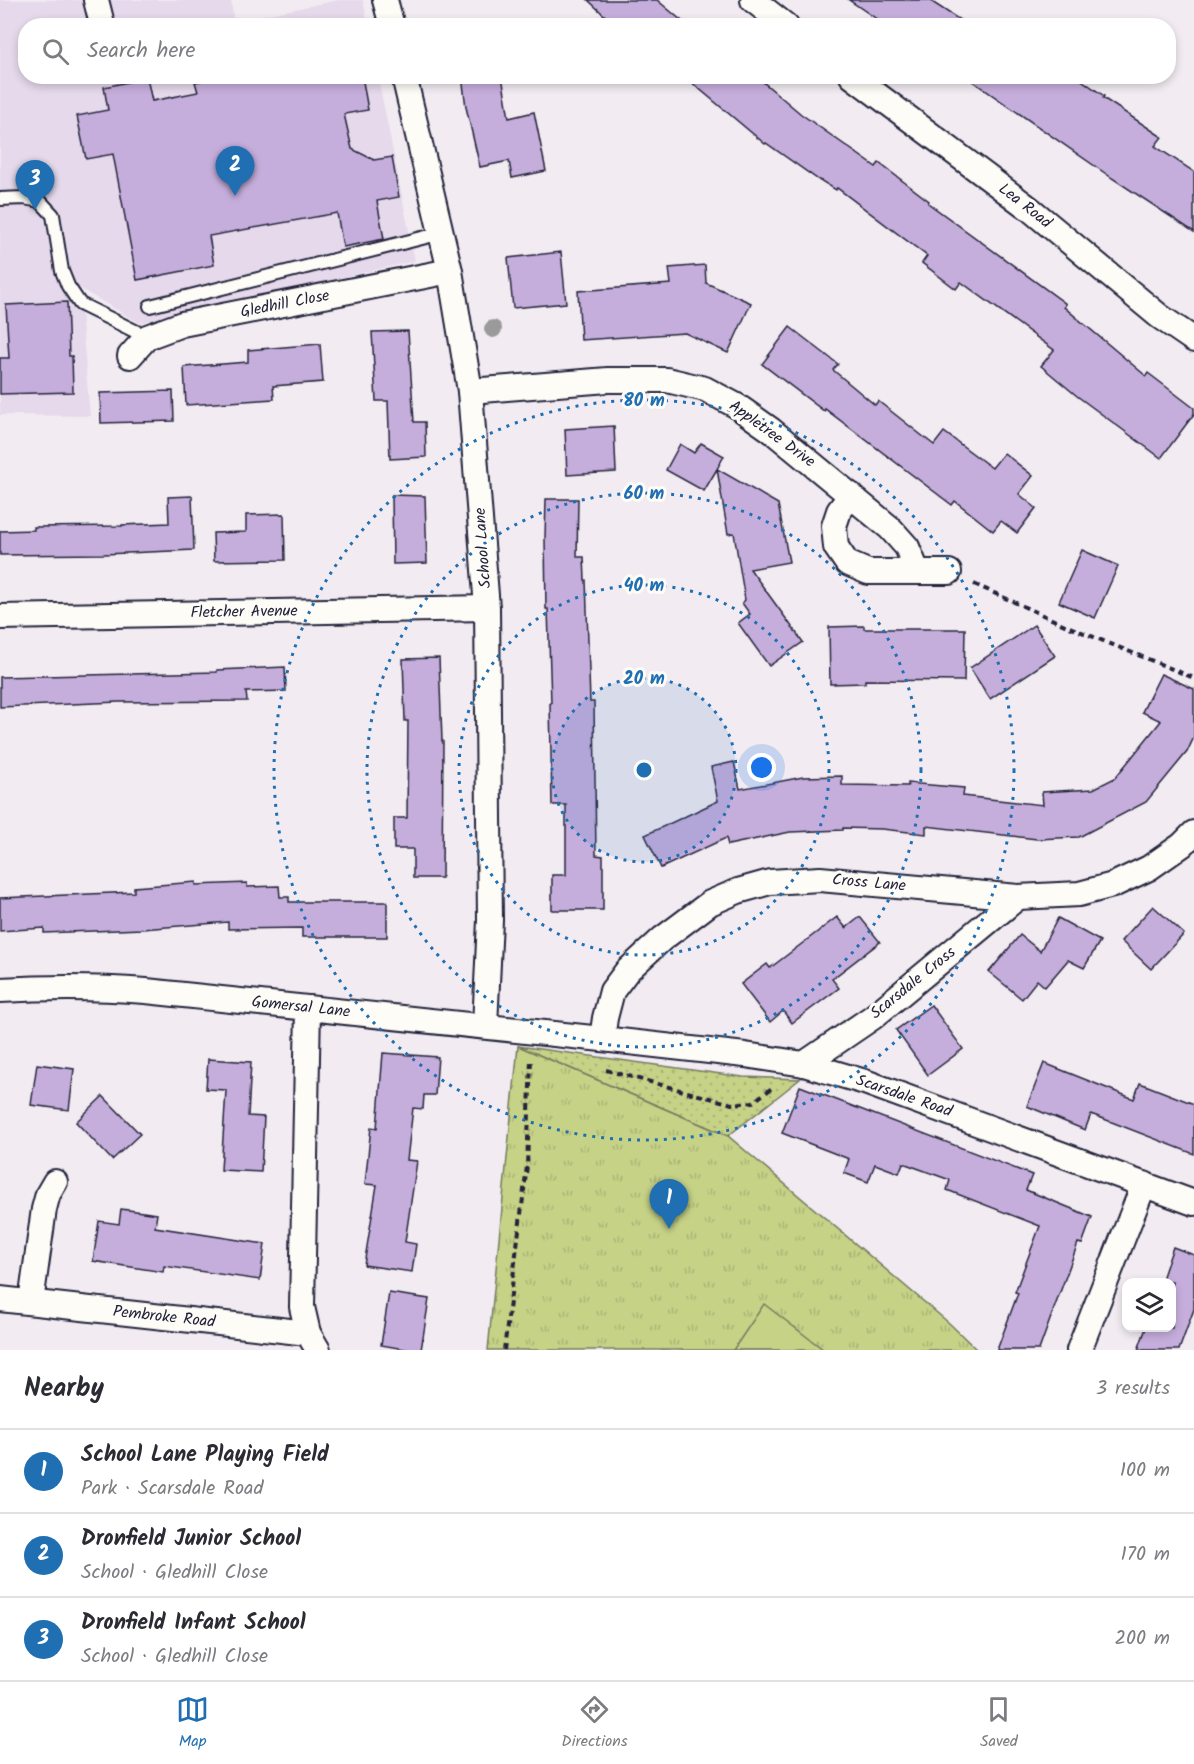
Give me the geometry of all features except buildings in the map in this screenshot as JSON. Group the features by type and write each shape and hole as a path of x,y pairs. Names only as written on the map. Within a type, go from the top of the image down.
{"street":[{"path":"386,0 390,18"},
{"path":"753,0 776,18"},
{"name":"School Lane","path":"407,84 442,233 470,391 487,608 490,920 485,1026"},
{"name":"Lea Road","path":"863,84 1030,209 1159,316 1194,340"},
{"name":"Gledhill Close","path":"130,356 147,337 182,324 450,272"},
{"name":"Appletree Drive","path":"470,391 608,380 667,380 705,389 737,406 771,430 890,528 907,547 917,571"},
{"path":"851,495 839,511 834,526 836,547 848,563 868,572 949,572"},
{"name":"Fletcher Avenue","path":"0,617 487,608"},
{"name":"Cross Lane","path":"602,1039 612,991 627,971 662,939 710,903 738,891 770,882 820,879 1018,897 1078,894 1113,885 1149,868 1182,845 1194,832"},
{"name":"Scarsdale Cross","path":"804,1064 873,1017 1018,897"},
{"name":"Gomersal Lane","path":"0,990 93,987 146,991 602,1039"},
{"path":"308,1008 302,1307 313,1342"},
{"name":"Scarsdale Road","path":"602,1039 804,1064 876,1086 1194,1203"},
{"path":"31,1302 44,1209 48,1194 55,1182"},
{"path":"1079,1350 1144,1184"},
{"name":"Pembroke Road","path":"0,1299 313,1342"}],"lane":[{"path":"0,199 24,198 40,201 53,215 62,271 68,286 80,304 147,337"},
{"path":"150,306 442,233"}],"path":[{"path":"949,572 1067,626 1194,678"},
{"path":"504,1350 528,1166 532,1050"}],"shaded area":[{"path":"0,0 231,0 234,18 18,18 18,84 379,84 415,261 139,323 79,288 90,416 0,415"},
{"path":"339,0 363,0 367,18 249,18"}],"green space":[{"path":"518,1046 743,1077 800,1079 728,1136"},
{"path":"518,1046 728,1136 949,1323 977,1350 488,1350"},
{"path":"764,1304 824,1350 733,1350"}],"place":[{"name":"Dronfield Junior School","path":"235,196"},
{"name":"Dronfield Infant School","path":"35,210"},
{"name":"School Lane Playing Field","path":"669,1229"}]}
